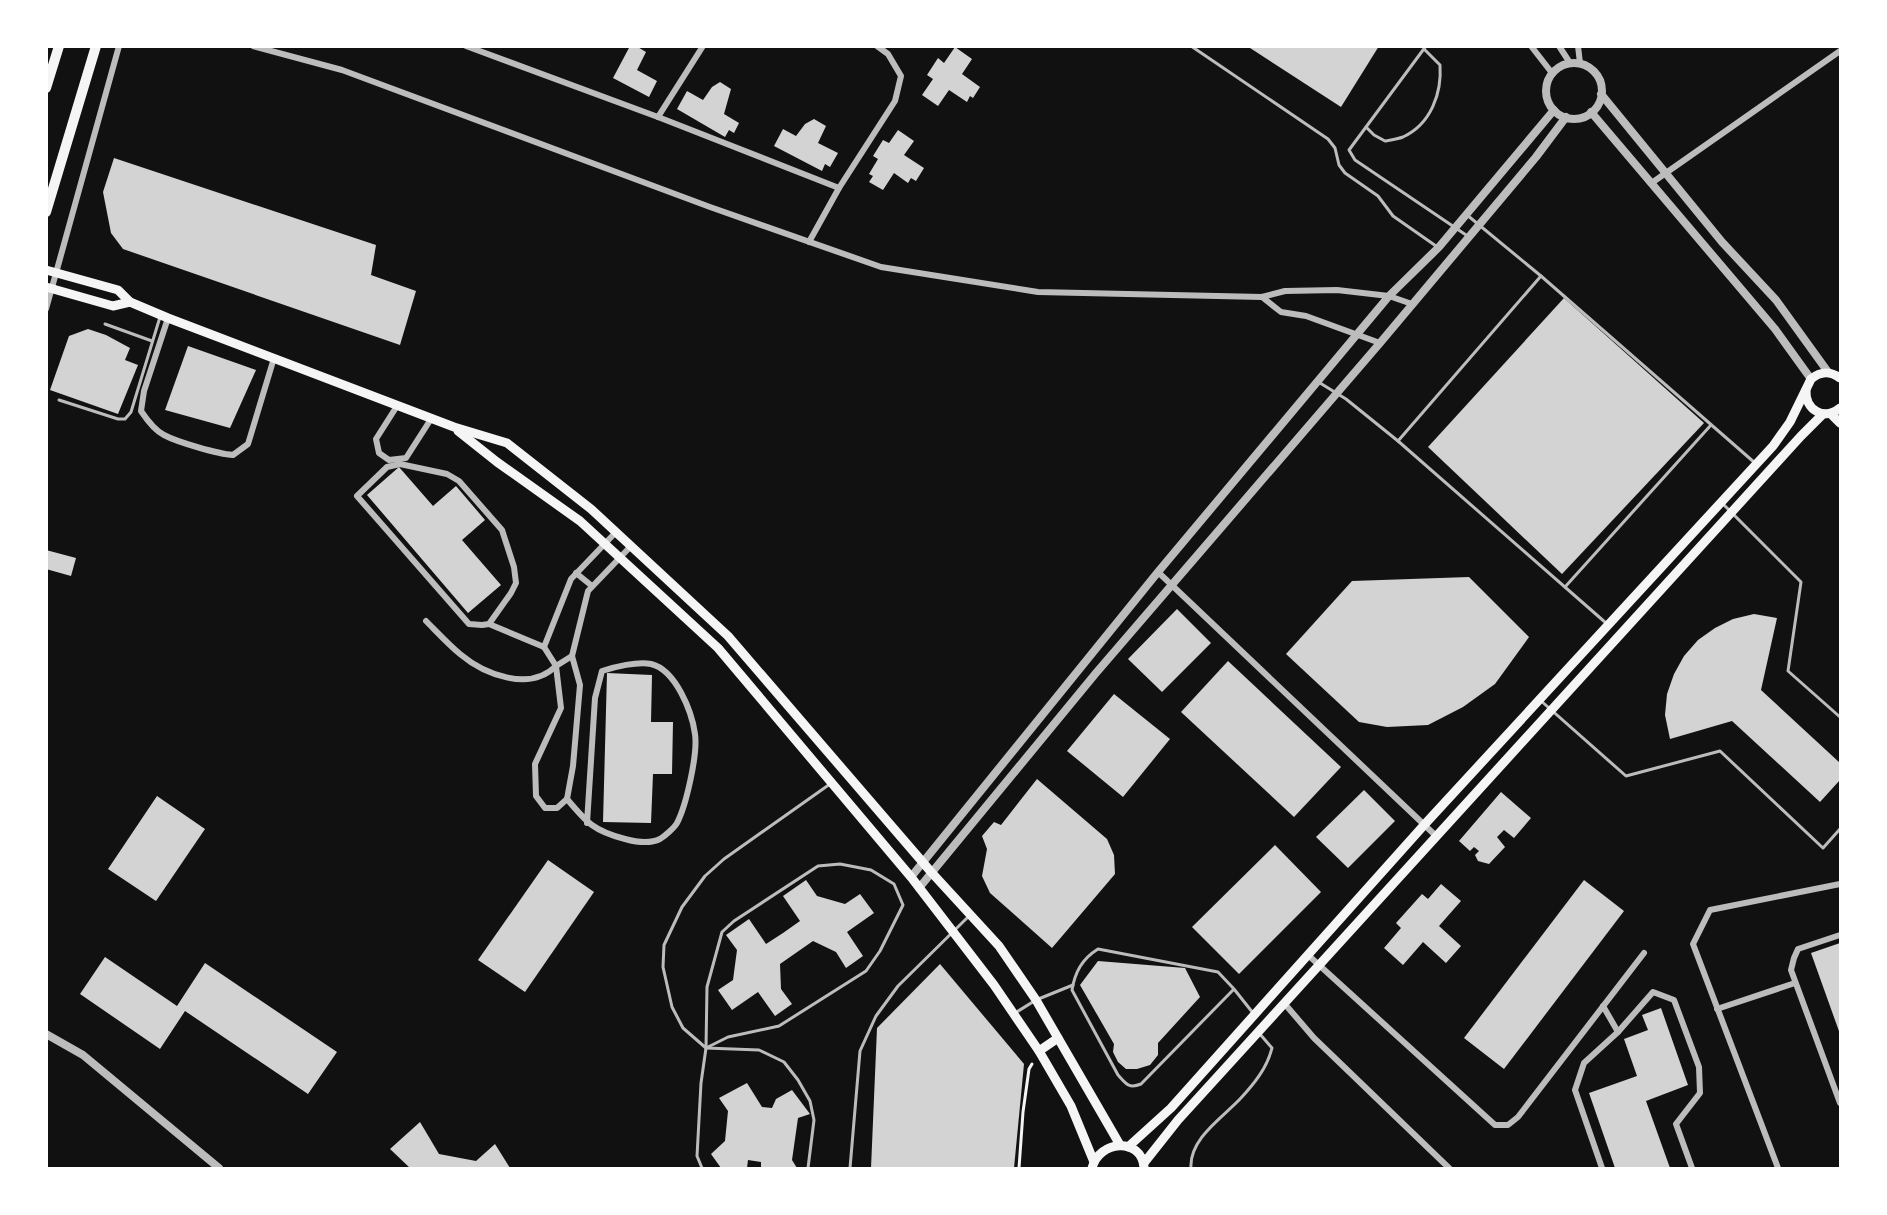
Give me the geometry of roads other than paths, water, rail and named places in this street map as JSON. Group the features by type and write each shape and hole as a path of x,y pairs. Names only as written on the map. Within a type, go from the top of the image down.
{"main road":[{"path":"46,88 59,46"},
{"path":"46,212 96,46"},
{"path":"46,270 118,290 130,302 164,316 431,419 507,443 591,509 728,636 932,873 999,946 1036,1000 1124,1146 1139,1154 1144,1166"},
{"path":"49,288 113,306 130,302"},
{"path":"1093,1165 1100,1153 1109,1147 1124,1146 1171,1108 1425,824 1773,446 1790,422 1811,379 1828,372 1840,378"},
{"path":"1806,390 1811,408 1827,414 1840,423"},
{"path":"1144,1166 1178,1120 1318,964 1731,512 1827,414 1840,408"},
{"path":"453,427 497,462 580,521 718,648 920,888 1014,1013 1071,1106 1093,1165"},
{"path":"1039,1051 1058,1038"}],"street":[{"path":"46,309 49,288 57,273 119,46"},
{"path":"253,46 342,70 881,267 1038,292 1262,297 1285,291 1337,290 1389,296 1412,304"},
{"path":"466,46 658,117 839,188"},
{"path":"658,117 703,46"},
{"path":"809,242 839,188 895,101 901,76 888,54 876,46"},
{"path":"1531,46 1552,73"},
{"path":"1559,46 1570,63"},
{"path":"1578,46 1580,63"},
{"path":"1653,182 1840,51"},
{"path":"1570,63 1580,63 1590,68 1597,75 1601,84 1598,104 1582,117 1566,117 1554,110 1548,102 1546,92 1552,73 1560,66 1570,63"},
{"path":"1601,94 1722,242 1776,300 1828,372"},
{"path":"910,877 1158,572 1389,296 1456,228 1554,110"},
{"path":"1591,112 1653,182 1775,329 1811,379"},
{"path":"920,888 1049,730 1469,237 1536,157 1566,117"},
{"path":"1262,297 1281,312 1306,316 1380,343"},
{"path":"164,316 141,411 163,435 222,454 233,455 248,444 274,358"},
{"path":"397,406 376,439 379,453 389,460 406,458 431,419"},
{"path":"489,624 516,583 502,530 459,481 447,474 400,464 387,467 357,496 469,624 489,624 544,647 556,666 561,708 535,765 536,796 546,808 556,808 567,799 573,766 580,685 572,656 588,591 631,546"},
{"path":"544,647 571,579 616,532"},
{"path":"1158,572 1435,835"},
{"path":"576,573 592,586"},
{"path":"426,621 462,656 513,680 548,674 572,656"},
{"path":"567,799 587,823 610,835 639,843 660,839 676,825 690,786 695,735 686,703 672,676 652,664 630,665 602,671 595,698 587,823"},
{"path":"1038,720 1049,730"},
{"path":"1778,1168 1693,944 1710,910 1840,884"},
{"path":"1840,935 1798,949 1792,965 1795,982 1840,1103"},
{"path":"1308,955 1495,1125 1508,1125 1518,1117 1644,953"},
{"path":"1718,1009 1795,982"},
{"path":"1602,1168 1575,1090 1584,1063 1618,1032 1653,992 1674,1000 1700,1067 1700,1093 1676,1124 1692,1168"},
{"path":"1284,1003 1314,1038 1449,1168"},
{"path":"1603,1006 1618,1032"},
{"path":"46,1034 83,1055 219,1168"}],"lane":[{"path":"1191,46 1328,139 1335,148 1341,169 1378,196 1393,216 1439,247"},
{"path":"1366,127 1385,141 1403,137 1420,125 1434,107 1442,82 1440,65 1425,48 1366,127 1349,150 1356,160 1469,237"},
{"path":"1467,215 1541,276 1756,464"},
{"path":"1398,441 1541,276"},
{"path":"59,400 118,419 125,419 130,412 152,341 164,316"},
{"path":"105,324 152,341"},
{"path":"1318,381 1346,399 1398,441 1608,624"},
{"path":"1565,587 1712,425"},
{"path":"1721,502 1801,582 1788,671 1840,717"},
{"path":"1539,699 1626,776 1720,751 1823,848 1840,829"},
{"path":"808,1168 814,1120 810,1101 798,1080 784,1062 759,1050 706,1048 683,1028 672,1007 663,967 664,945 682,907 705,876 724,859 831,783"},
{"path":"702,1168 697,1156 701,1083 706,1048 707,987 722,932 734,921 818,866 840,864 871,870 894,884 903,905 880,951 866,971 779,1026 728,1037 706,1048"},
{"path":"850,1168 860,1051 876,1016 898,986 971,915"},
{"path":"1234,989 1141,1084 1133,1087 1128,1086 1118,1075 1072,990 1079,966 1088,955 1098,949 1218,972 1234,989 1254,1015"},
{"path":"1014,1013 1036,1000 1073,985"},
{"path":"1191,1168 1190,1159 1206,1132 1240,1098 1268,1064 1272,1048 1258,1032"}]}
